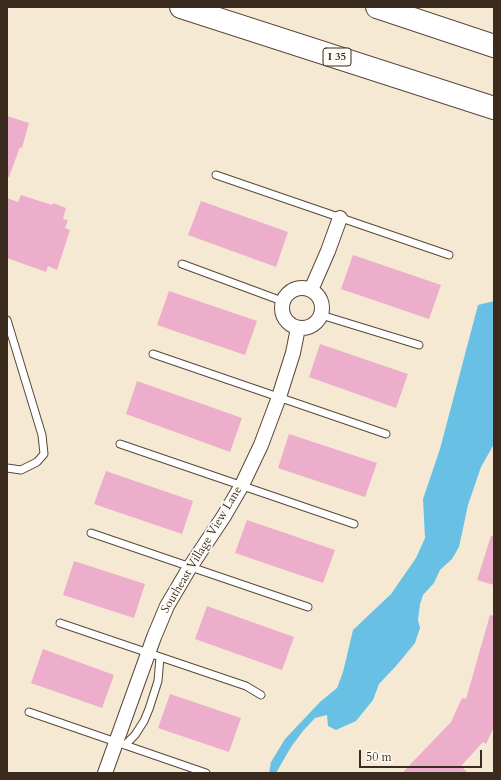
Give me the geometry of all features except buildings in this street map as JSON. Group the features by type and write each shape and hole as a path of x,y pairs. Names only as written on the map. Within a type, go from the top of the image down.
{"highway":[{"name":"I 35","path":"181,7 494,108"},
{"path":"377,7 494,46"}],"street":[{"path":"311,290 340,218"},
{"path":"301,287 311,290 316,294 321,302 321,315 313,325 305,328 298,328 289,324 284,318 282,312 282,301 286,295 294,289 301,287"},
{"name":"Southeast Village View Lane","path":"106,773 121,744 154,655 167,606 190,567 224,516 261,445 279,397 293,353 298,328"}],"lane":[{"path":"216,175 449,255"},
{"path":"182,264 282,301"},
{"path":"321,315 419,345"},
{"path":"7,320 42,435 44,454 37,462 21,470 7,468"},
{"path":"153,354 386,434"},
{"path":"120,444 242,484 354,524"},
{"path":"91,533 308,607"},
{"path":"60,623 246,686 261,695"},
{"path":"121,744 135,735 144,721 149,709 158,681 154,655"},
{"path":"29,712 206,773"}],"water":[{"path":"494,301 494,444 481,467 468,505 459,547 452,559 440,570 434,583 423,595 418,620 420,628 415,643 379,684 373,700 356,721 336,730 328,726 327,715 315,718 291,747 276,773 269,773 271,762 285,739 320,702 337,688 343,672 353,630 391,594 416,558 425,538 423,499 440,449 478,305"}]}
